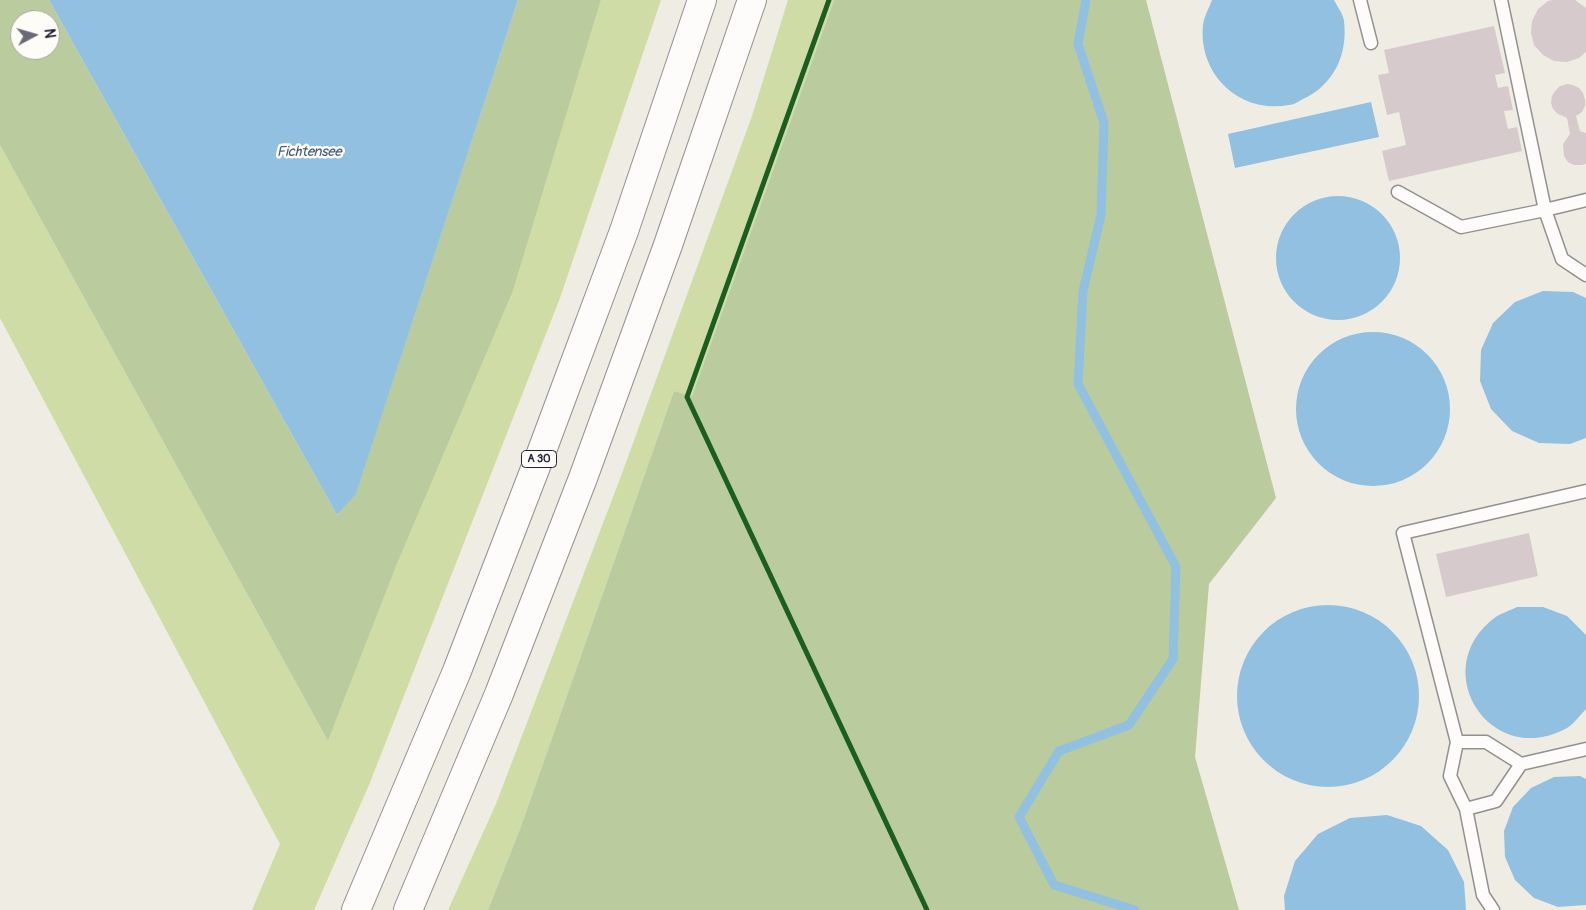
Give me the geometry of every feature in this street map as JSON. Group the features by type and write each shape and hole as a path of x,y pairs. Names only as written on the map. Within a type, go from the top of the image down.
{"highway":[{"name":"A 30","path":"356,910 457,671 537,465 624,231 702,0"},
{"path":"408,910 499,694 584,478 668,245 752,0"}],"lane":[{"path":"1360,0 1371,43"},
{"path":"1501,0 1545,210 1562,259 1586,275"},
{"path":"1398,192 1461,227 1586,200"},
{"path":"1493,910 1483,895 1466,809 1450,776 1457,742 1403,533 1586,491"},
{"path":"1457,742 1486,742 1521,764"},
{"path":"1466,809 1496,801 1521,764 1586,749"}],"green space":[{"path":"0,0 49,0 55,10 10,10 10,60 60,60 60,20 337,515 356,493 518,0 601,0 513,291 397,564 328,741 0,145"},
{"path":"601,0 661,0 560,298 369,785 314,910 252,910 280,844 0,318 0,145 328,741 397,564 513,291"},
{"path":"788,0 834,0 692,396 674,391 520,829 488,910 448,910 496,804 621,476 752,116"},
{"path":"834,0 1146,0 1276,498 1209,584 1195,757 1239,910 488,910 520,829 674,391 692,396"}],"water":[{"name":"Fichtensee","path":"49,0 518,0 356,494 337,515 60,20 60,10 55,10"},
{"path":"1212,0 1334,0 1343,18 1345,33 1344,45 1337,67 1323,86 1293,104 1271,106 1254,103 1239,97 1215,75 1207,60 1203,43 1203,25"},
{"path":"1371,102 1379,137 1235,168 1228,134"},
{"path":"1338,196 1362,201 1382,214 1395,234 1400,258 1395,282 1382,302 1362,315 1338,320 1314,315 1294,302 1281,282 1276,258 1281,234 1294,214 1314,201"},
{"path":"1543,291 1573,292 1586,298 1586,438 1570,444 1539,443 1512,431 1491,409 1480,381 1481,350 1493,323 1515,302"},
{"path":"1373,332 1402,338 1416,345 1427,355 1437,366 1444,380 1450,409 1444,438 1437,452 1427,463 1416,473 1402,480 1373,486 1344,480 1330,473 1319,463 1309,452 1302,438 1296,409 1302,380 1309,366 1319,355 1330,345 1344,338"},
{"path":"1337,605 1346,606 1371,615 1393,631 1409,653 1418,678 1418,714 1409,739 1393,761 1371,777 1355,783 1337,787 1319,787 1310,786 1285,777 1270,767 1257,754 1247,739 1238,714 1237,687 1238,678 1247,653 1257,638 1270,625 1285,615 1310,606"},
{"path":"1517,607 1543,607 1567,616 1586,635 1586,709 1567,728 1539,738 1514,736 1493,726 1477,709 1467,687 1466,664 1474,640 1493,619"},
{"path":"1580,776 1586,779 1586,905 1558,907 1534,898 1515,880 1505,857 1504,831 1513,807 1531,788 1554,777"},
{"path":"1387,815 1421,826 1448,850 1464,882 1466,910 1285,910 1284,896 1295,861 1318,834 1350,818"}],"building":[{"path":"1552,0 1575,0 1586,8 1586,52 1579,58 1567,62 1554,61 1543,55 1534,45 1531,33 1532,21 1538,9"},
{"path":"1494,26 1505,73 1495,75 1498,88 1508,86 1513,110 1504,111 1508,129 1517,127 1522,151 1389,181 1382,151 1406,145 1399,112 1387,115 1378,75 1389,73 1384,50"},
{"path":"1567,84 1579,88 1585,100 1582,112 1576,116 1580,131 1586,133 1586,164 1574,165 1568,162 1564,156 1563,144 1570,134 1567,118 1558,114 1553,109 1551,103 1555,91 1560,86"},
{"path":"1529,533 1538,576 1446,597 1436,554"}],"waterway":[{"path":"1086,0 1078,44 1104,123 1101,215 1083,291 1078,384 1176,567 1173,659 1129,725 1059,751 1019,817 1054,885 1135,910"}],"cycle path":[{"path":"829,0 687,397 927,910"}]}
